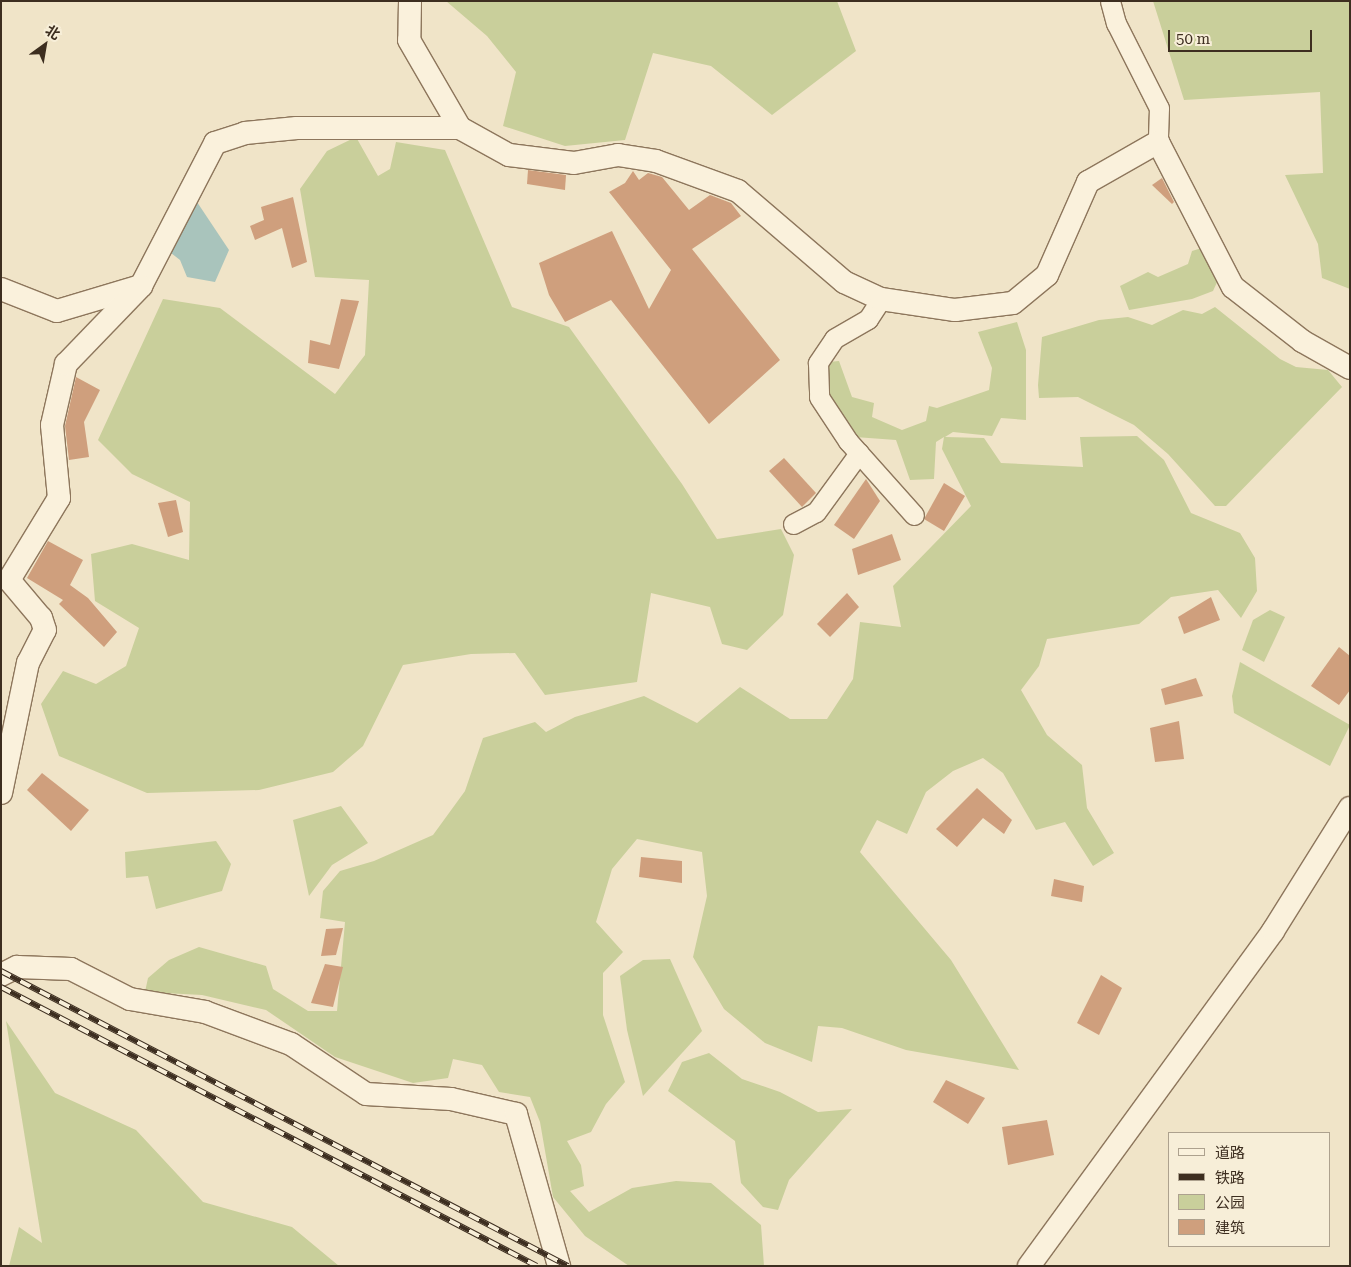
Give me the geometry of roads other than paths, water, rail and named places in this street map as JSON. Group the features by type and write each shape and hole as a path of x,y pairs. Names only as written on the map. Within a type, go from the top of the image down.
{"street":[{"path":"410,1 409,40 460,128"},
{"path":"1110,1 1116,23 1159,108 1158,142 1233,287 1302,341 1350,368"},
{"path":"1,792 28,663 45,630 41,618 9,580 59,498 52,425 66,364 141,286 216,143 246,133 297,128 460,128 509,155 574,163 628,156 656,161 738,191 844,282 881,299 955,310 1013,303 1047,274 1088,182 1158,142"},
{"path":"1,290 57,311 141,286"},
{"path":"881,299 868,319 834,340 818,363 819,397 859,453 914,515"},
{"path":"793,524 816,512 859,453"},
{"path":"1029,1266 1273,931 1350,808"},
{"path":"1,975 17,967 71,969 130,998 205,1012 291,1044 366,1094 451,1099 516,1114 559,1266"}],"water":[{"path":"195,199 229,250 215,282 187,277 180,260 171,253"}],"railway":[{"path":"1,971 568,1266"},
{"path":"1,987 537,1266"}]}
